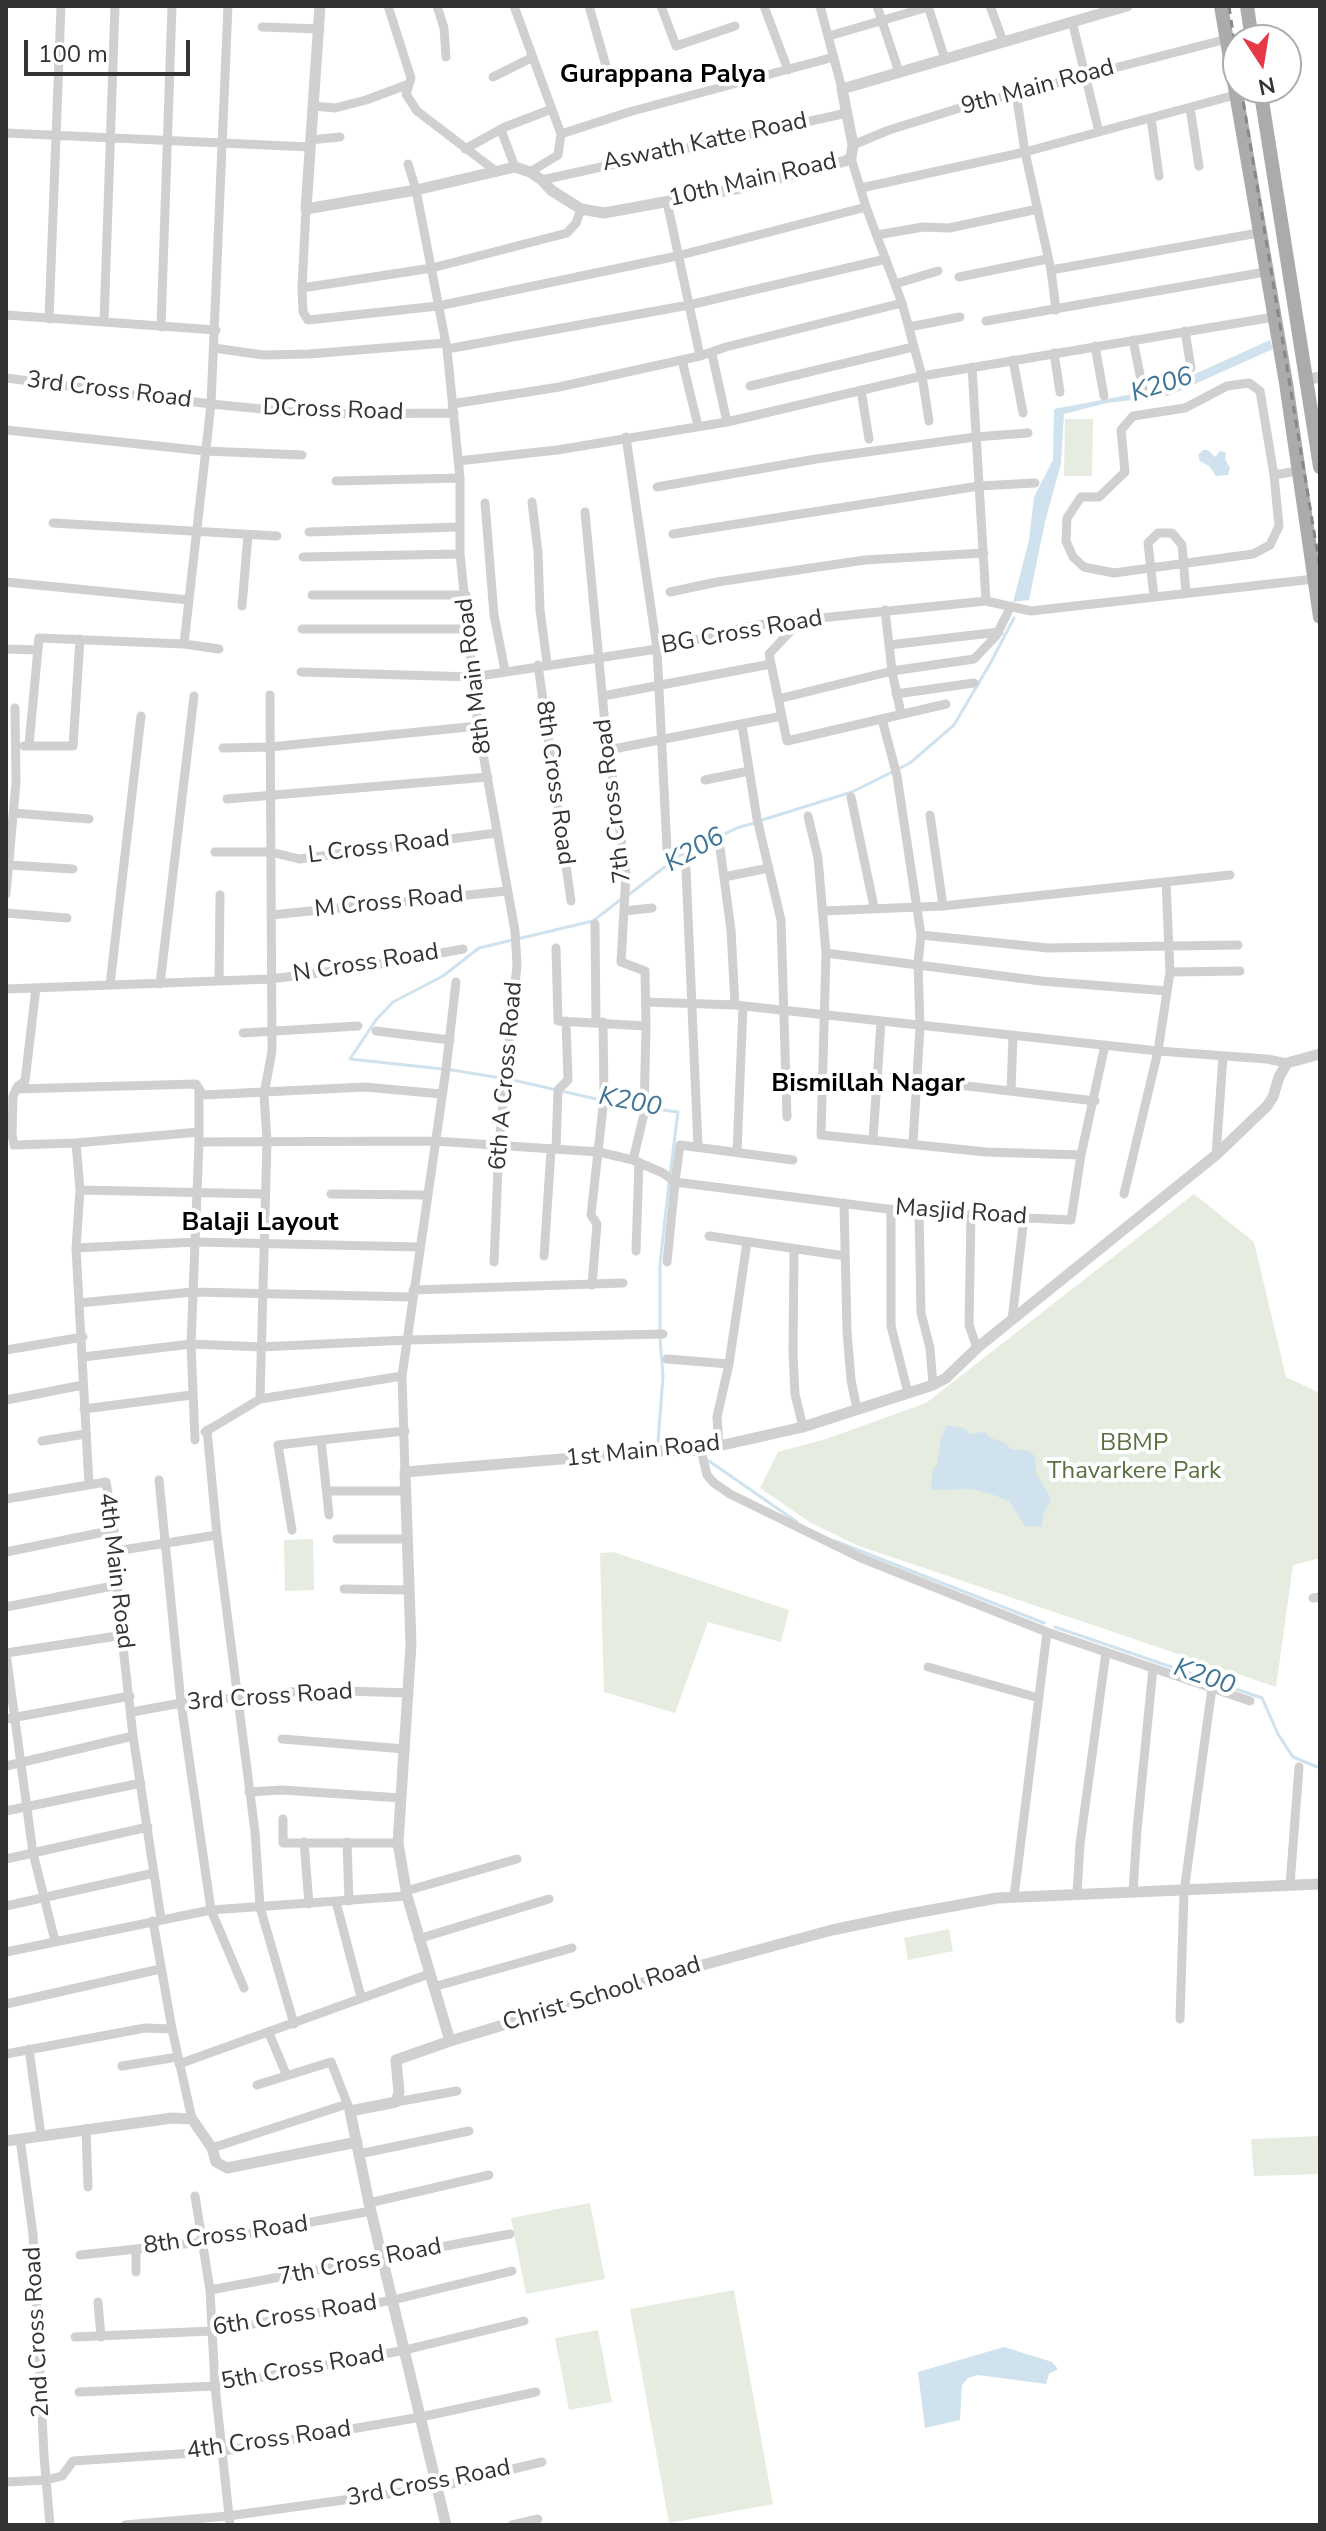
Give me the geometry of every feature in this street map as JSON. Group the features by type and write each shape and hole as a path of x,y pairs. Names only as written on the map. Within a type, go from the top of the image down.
{"main road":[{"path":"1236,104 1274,317 1320,617"},
{"path":"1263,104 1313,378 1320,467"}],"street":[{"path":"49,319 61,6"},
{"path":"104,322 115,6"},
{"path":"161,327 172,6"},
{"path":"184,644 211,404 228,6"},
{"path":"320,6 302,288 303,312 308,320 438,306 677,256 866,207"},
{"path":"388,6 411,78 406,94 417,111 497,172"},
{"path":"437,6 444,28 446,57"},
{"path":"514,6 561,134 558,155 563,175"},
{"path":"589,6 610,80"},
{"path":"661,6 676,46 735,26"},
{"path":"764,6 788,70"},
{"path":"820,6 842,89 1127,6"},
{"path":"877,6 899,72"},
{"path":"829,36 928,6 945,59"},
{"path":"990,6 1003,41"},
{"path":"1072,21 1099,132"},
{"path":"262,27 320,29"},
{"name":"9th Main Road","path":"853,145 889,130 1016,93 1222,40"},
{"path":"493,77 533,57"},
{"path":"561,134 629,112 834,57"},
{"path":"314,106 335,108 409,84"},
{"name":"10th Main Road","path":"581,209 604,213 667,202 801,174 851,158 853,145 842,89"},
{"path":"1016,93 1056,310"},
{"path":"861,188 1025,152 1222,99"},
{"path":"1190,108 1199,166"},
{"path":"465,149 552,109"},
{"name":"Aswath Katte Road","path":"542,180 847,113"},
{"path":"1151,118 1159,176"},
{"path":"501,130 515,167"},
{"path":"6,133 224,143 309,144 340,137"},
{"path":"530,172 558,155"},
{"path":"851,158 902,303 922,376 929,421"},
{"name":"8th Main Road","path":"408,164 416,190 446,346 460,478 460,554 478,726 507,891"},
{"path":"302,288 432,268 567,233 576,223 581,209 530,172 515,167 416,190 306,209"},
{"path":"667,202 700,356"},
{"path":"877,235 923,227 949,228 1038,209"},
{"path":"959,277 1258,233"},
{"path":"214,348 263,355 446,346 689,305 886,259"},
{"path":"895,284 938,271"},
{"path":"986,321 1265,272"},
{"name":"DCross Road","path":"211,404 313,414 453,408 712,354 726,347 902,303"},
{"path":"6,315 216,330"},
{"path":"909,327 960,317"},
{"path":"458,461 557,450 727,422 922,376 1274,317"},
{"path":"1185,331 1191,368"},
{"path":"1133,340 1143,390"},
{"path":"1095,346 1104,396"},
{"path":"750,386 913,347"},
{"path":"1054,353 1060,392"},
{"path":"712,354 727,422"},
{"path":"682,360 698,426"},
{"path":"1013,360 1023,413"},
{"path":"972,367 986,601"},
{"name":"3rd Cross Road","path":"6,378 211,404"},
{"path":"1249,383 1260,391 1274,475 1279,526 1270,545 1253,554 1114,573 1084,567 1073,557 1066,541 1066,520 1081,497 1099,497 1125,472 1121,430 1133,416 1185,408 1227,386 1249,383"},
{"path":"861,390 869,439"},
{"path":"6,430 205,451 302,455"},
{"path":"657,487 816,459 975,437 1028,433"},
{"path":"626,437 657,649 667,849"},
{"path":"1274,475 1297,471"},
{"path":"336,481 460,478"},
{"path":"673,534 979,486 1035,483"},
{"name":"8th Cross Road","path":"532,502 538,552 543,664 571,901"},
{"path":"485,503 494,615 505,671"},
{"name":"7th Cross Road","path":"585,512 608,750 626,875 621,962 645,971 644,1114 636,1161 636,1251"},
{"path":"53,523 277,536"},
{"path":"309,532 458,527"},
{"path":"1154,597 1148,543 1158,533 1172,533 1182,545 1186,593"},
{"path":"242,606 248,535"},
{"path":"670,592 865,560 984,553"},
{"path":"303,557 460,554"},
{"name":"BG Cross Road","path":"301,672 473,677 657,649 757,625 885,610 986,601 1031,611 1314,579"},
{"path":"6,582 189,600"},
{"path":"312,595 466,595"},
{"path":"778,699 892,671 974,659 999,632 1014,609"},
{"path":"885,610 901,714"},
{"path":"801,620 769,654 787,741 946,704"},
{"path":"302,629 469,629"},
{"path":"889,645 999,632"},
{"path":"29,745 39,638 184,644 219,649"},
{"path":"16,748 29,745 73,746 80,639"},
{"path":"6,649 38,650"},
{"path":"603,696 771,664"},
{"path":"896,694 974,683"},
{"path":"260,1399 267,1142 264,1094 272,1051 270,695"},
{"path":"160,984 194,696"},
{"path":"6,894 13,813 15,708"},
{"path":"110,985 141,716"},
{"path":"608,750 782,716"},
{"path":"882,719 897,776 921,935 918,963 920,1027 913,1143"},
{"path":"742,725 758,823 781,920 787,1117"},
{"path":"223,748 270,747 478,726"},
{"path":"705,780 749,771"},
{"path":"227,799 488,777"},
{"path":"851,797 874,907"},
{"path":"13,813 89,819"},
{"path":"930,815 943,906"},
{"path":"808,816 818,858 826,953 821,1135 986,1152 1081,1155"},
{"name":"L Cross Road","path":"215,852 271,852 299,859 496,833"},
{"path":"720,848 739,1006 737,1152"},
{"path":"9,865 73,869"},
{"path":"724,877 769,868"},
{"path":"686,869 698,1147"},
{"path":"823,911 943,906 1230,875"},
{"path":"1124,1194 1158,1051 1170,972 1166,882"},
{"name":"M Cross Road","path":"271,915 507,891"},
{"name":"6th A Cross Road","path":"494,1262 499,1144 517,965 515,931 507,891"},
{"path":"219,981 220,895"},
{"path":"624,911 652,908"},
{"path":"6,913 67,918"},
{"path":"592,1285 597,1224 591,1215 604,1098 595,924"},
{"path":"921,935 1048,948 1238,945"},
{"path":"556,948 558,1021 646,1026"},
{"name":"N Cross Road","path":"6,989 270,979 358,968 463,949"},
{"path":"826,953 1041,981 1167,991"},
{"path":"1170,972 1240,971"},
{"path":"450,2041 406,1894 398,1843 409,1693 402,1376 456,982"},
{"path":"36,988 25,1081 16,1089 13,1109 14,1145 199,1137 267,1142 434,1141 499,1144 599,1152 636,1161 675,1182"},
{"path":"646,1002 739,1006 1287,1063 1320,1054"},
{"path":"544,1256 558,1090 568,1080 566,1021"},
{"path":"873,1139 881,1022"},
{"path":"243,1033 358,1026"},
{"path":"376,1031 450,1040"},
{"path":"1011,1090 1013,1036"},
{"name":"Masjid Road","path":"675,1182 919,1213 1071,1220 1081,1155 1105,1045"},
{"path":"1216,1155 1223,1057"},
{"name":"1st Main Road","path":"405,1472 701,1450 803,1427 933,1385 946,1378 977,1348 1216,1155 1267,1106 1287,1063"},
{"path":"916,1083 1011,1090 1095,1101"},
{"path":"16,1089 196,1084 203,1095 365,1087 441,1094"},
{"path":"199,1089 191,1344 195,1440 260,1399 402,1376"},
{"name":"4th Main Road","path":"76,1143 80,1190 76,1248 89,1485 106,1482 114,1530 133,1736 154,1873 160,1969 192,2119"},
{"path":"667,1262 680,1145 793,1160"},
{"path":"80,1190 264,1194"},
{"path":"331,1194 426,1195"},
{"path":"844,1203 847,1331 857,1409"},
{"path":"891,1209 891,1326 908,1393"},
{"path":"919,1213 921,1313 930,1348 933,1385"},
{"path":"971,1214 969,1325 977,1348"},
{"path":"1012,1320 1024,1217"},
{"path":"709,1236 845,1256"},
{"path":"76,1248 196,1242 419,1247"},
{"path":"719,1446 717,1417 729,1364 747,1242"},
{"path":"794,1250 795,1394 803,1427"},
{"path":"79,1303 193,1292 413,1294 623,1283"},
{"path":"83,1357 191,1344 261,1347 663,1334"},
{"path":"6,1350 83,1337"},
{"path":"667,1359 729,1364"},
{"path":"6,1400 83,1385"},
{"path":"84,1409 192,1395"},
{"path":"207,1430 260,1907 294,2024"},
{"path":"292,1530 278,1445 405,1431"},
{"path":"42,1441 85,1434"},
{"path":"321,1440 329,1515"},
{"path":"701,1450 707,1475 730,1494 861,1558 1047,1632 1250,1701"},
{"path":"159,1480 181,1703 211,1910 244,1988"},
{"path":"6,1499 89,1485"},
{"path":"327,1491 406,1491"},
{"path":"6,1552 114,1530"},
{"path":"116,1551 217,1535"},
{"path":"337,1539 406,1539"},
{"path":"6,1607 118,1585"},
{"path":"344,1589 409,1590"},
{"path":"1014,1897 1047,1632"},
{"path":"55,1941 33,1853 10,1718 6,1653 124,1635"},
{"path":"1077,1894 1080,1844 1106,1652"},
{"path":"928,1667 1039,1698"},
{"path":"1133,1892 1153,1668"},
{"path":"1180,2019 1184,1892 1212,1688"},
{"name":"3rd Cross Road","path":"132,1712 181,1703 312,1690 409,1693"},
{"path":"10,1718 130,1696"},
{"path":"6,1766 133,1736"},
{"path":"282,1739 405,1749"},
{"path":"1290,1885 1299,1767"},
{"path":"6,1811 141,1783"},
{"path":"249,1792 282,1790 401,1798"},
{"path":"283,1819 283,1843 398,1843"},
{"path":"6,1859 148,1827"},
{"path":"304,1842 309,1904"},
{"path":"347,1842 349,1901"},
{"path":"6,1952 211,1910 406,1894 517,1859"},
{"path":"6,1906 154,1873"},
{"name":"Christ School Road","path":"396,2102 399,2092 396,2060 699,1966 832,1930 1014,1897 1320,1884"},
{"path":"418,1939 549,1899"},
{"path":"336,1902 361,1997"},
{"path":"433,1987 572,1948"},
{"path":"6,2004 160,1969"},
{"path":"122,2066 179,2061 269,2033 429,1974"},
{"path":"6,2054 145,2028 172,2029"},
{"path":"269,2033 286,2074"},
{"path":"29,2049 41,2135"},
{"path":"331,2062 349,2107 446,2525"},
{"path":"257,2085 331,2062 345,2064"},
{"path":"212,2148 349,2107 457,2091"},
{"path":"6,2141 172,2118 192,2119 212,2148 216,2162 227,2168 469,2131"},
{"path":"86,2129 88,2187"},
{"name":"2nd Cross Road","path":"20,2139 33,2234 50,2525"},
{"name":"8th Cross Road","path":"80,2255 203,2242 370,2207 489,2175"},
{"path":"195,2196 210,2290 215,2386 229,2520"},
{"name":"7th Cross Road","path":"210,2290 510,2234"},
{"path":"136,2249 136,2272"},
{"name":"6th Cross Road","path":"75,2337 212,2331 393,2300 512,2271"},
{"path":"98,2302 101,2337"},
{"name":"5th Cross Road","path":"79,2392 215,2386 405,2350 524,2321"},
{"name":"4th Cross Road","path":"6,2482 62,2476 73,2461 224,2451 421,2417 536,2392"},
{"name":"3rd Cross Road","path":"125,2525 229,2520 438,2487 542,2462"},
{"path":"512,2525 538,2519"}],"green space":[{"path":"1065,419 1093,419 1092,476 1064,476"},
{"name":"BBMP Thavarkere Park","path":"1194,1194 1254,1242 1286,1377 1320,1393 1320,1558 1293,1565 1276,1687 859,1546 811,1523 760,1488 778,1452 826,1439 926,1403"},
{"path":"313,1539 314,1590 285,1591 284,1540"},
{"path":"613,1552 789,1610 781,1642 708,1622 675,1713 604,1692 600,1553"},
{"path":"949,1929 953,1951 908,1960 904,1938"},
{"path":"1320,2136 1320,2174 1254,2176 1251,2139"},
{"path":"590,2203 605,2279 526,2294 511,2218"},
{"path":"734,2290 773,2504 669,2523 630,2309"},
{"path":"598,2330 612,2402 569,2410 555,2338"}],"water":[{"path":"1270,340 1273,349 1168,396 1107,403 1064,414 1061,463 1029,600 1013,602 1029,540 1034,497 1053,460 1054,409 1164,388"},
{"path":"1208,450 1215,457 1220,451 1226,453 1225,459 1230,468 1228,475 1216,476 1209,466 1200,461 1198,455"},
{"path":"947,1425 963,1428 970,1434 984,1432 1011,1449 1030,1451 1035,1457 1036,1473 1051,1499 1043,1514 1042,1527 1025,1526 1009,1501 991,1494 971,1489 931,1490 933,1467 937,1466 941,1438"},
{"path":"1004,2347 1052,2362 1058,2369 1049,2374 1046,2384 978,2375 968,2378 962,2385 960,2420 925,2428 918,2372"}],"waterway":[{"name":"K206","path":"762,820 852,792 910,763 954,725 1014,618"},
{"name":"K206","path":"627,896 679,856 754,823"},
{"name":"K200","path":"620,900 593,921 479,948 443,976 393,1002 376,1020 350,1059 452,1070 513,1080 618,1104 678,1112 670,1175"},
{"name":"K200","path":"660,1331 660,1264 669,1183"},
{"name":"K200","path":"658,1442 663,1376 660,1338"},
{"name":"K200","path":"709,1461 797,1522"},
{"name":"K200","path":"835,1541 1044,1623"},
{"name":"K200","path":"1055,1627 1262,1698 1278,1734 1293,1757 1320,1768"}],"railway":[{"path":"1229,6 1232,24"},
{"path":"1244,104 1320,568"}],"district":[{"name":"Gurappana Palya","path":"663,76"},
{"name":"Bismillah Nagar","path":"868,1085"},
{"name":"Balaji Layout","path":"260,1224"}]}
